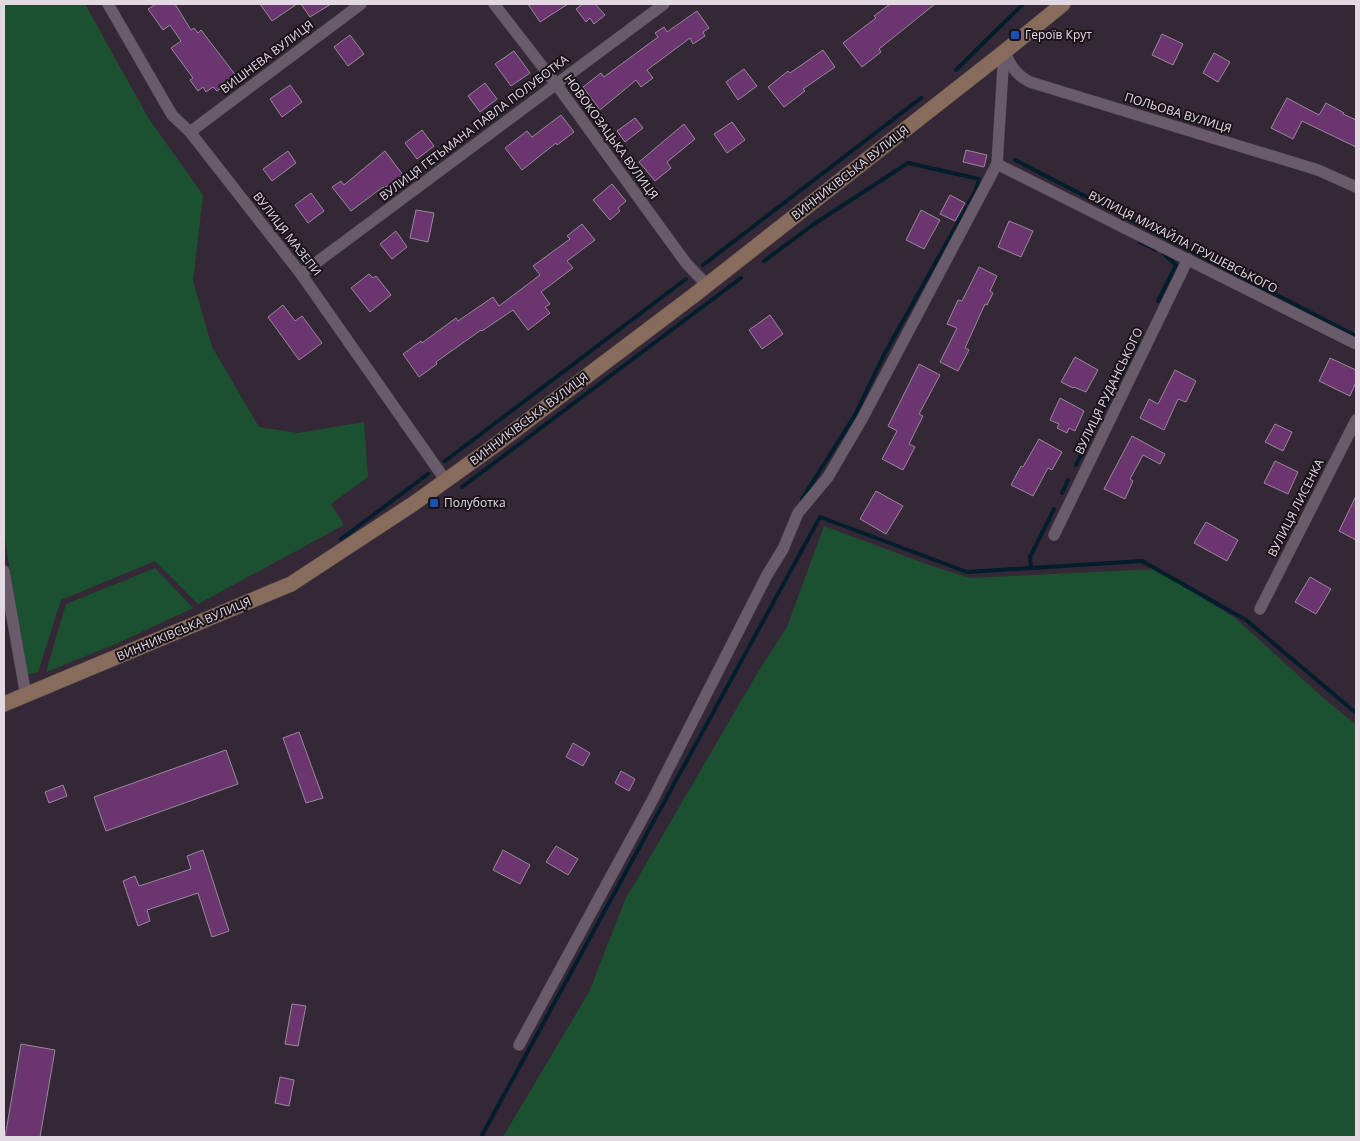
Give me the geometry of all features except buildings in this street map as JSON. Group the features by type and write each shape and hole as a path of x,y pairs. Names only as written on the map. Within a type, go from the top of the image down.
{"main road":[{"name":"ВИННИКІВСЬКА ВУЛИЦЯ","path":"4,704 291,584 446,481 707,285 1063,4"}],"street":[{"name":"ВУЛИЦЯ МАЗЕПИ","path":"108,4 172,115 190,132 301,274 446,481"},
{"name":"ВИШНЕВА ВУЛИЦЯ","path":"190,132 361,4"},
{"name":"НОВОКОЗАЦЬКА ВУЛИЦЯ","path":"494,4 556,84 681,256 707,285"},
{"name":"ВУЛИЦЯ ГЕТЬМАНА ПАВЛА ПОЛУБОТКА","path":"301,274 664,4"},
{"path":"519,1045 652,799 767,574 783,549 798,513 828,478 862,419 997,164 1004,52"},
{"name":"ПОЛЬОВА ВУЛИЦЯ","path":"1004,52 1014,71 1021,78 1030,82 1318,170 1356,187"},
{"name":"ВУЛИЦЯ МИХАЙЛА ГРУШЕВСЬКОГО","path":"997,164 1356,344"},
{"name":"ВУЛИЦЯ РУДАНСЬКОГО","path":"1054,535 1188,259"},
{"name":"ВУЛИЦЯ ЛИСЕНКА","path":"1260,609 1356,420"},
{"path":"4,571 26,696"}],"green space":[{"path":"4,4 85,4 149,119 203,195 193,281 212,347 259,427 298,433 364,422 368,477 331,504 344,525 198,604 155,561 61,600 38,672 27,675 4,533"},
{"path":"824,526 929,565 970,578 1156,569 1235,618 1356,725 1356,1137 503,1137 589,992 625,900 755,677 787,627"},
{"path":"155,568 193,608 120,642 46,672 66,604"}],"waterway":[{"path":"956,70 1023,4"},
{"path":"703,265 921,98"},
{"path":"1015,160 1356,336"},
{"path":"764,261 814,224 908,163 979,179 975,192 884,355 855,415 802,499"},
{"path":"1140,242 1156,250"},
{"path":"1158,301 1176,265 1164,254"},
{"path":"462,487 741,278"},
{"path":"445,461 686,279"},
{"path":"1113,391 1138,342"},
{"path":"1095,428 1107,402"},
{"path":"1076,465 1090,437"},
{"path":"341,539 428,474"},
{"path":"1062,493 1068,480"},
{"path":"1031,568 1030,557 1054,509"},
{"path":"481,1137 820,517 967,572 1142,561 1246,620 1356,713"}],"place":[{"name":"Героїв Крут","path":"1015,35"},
{"name":"Полуботка","path":"434,503"}]}
